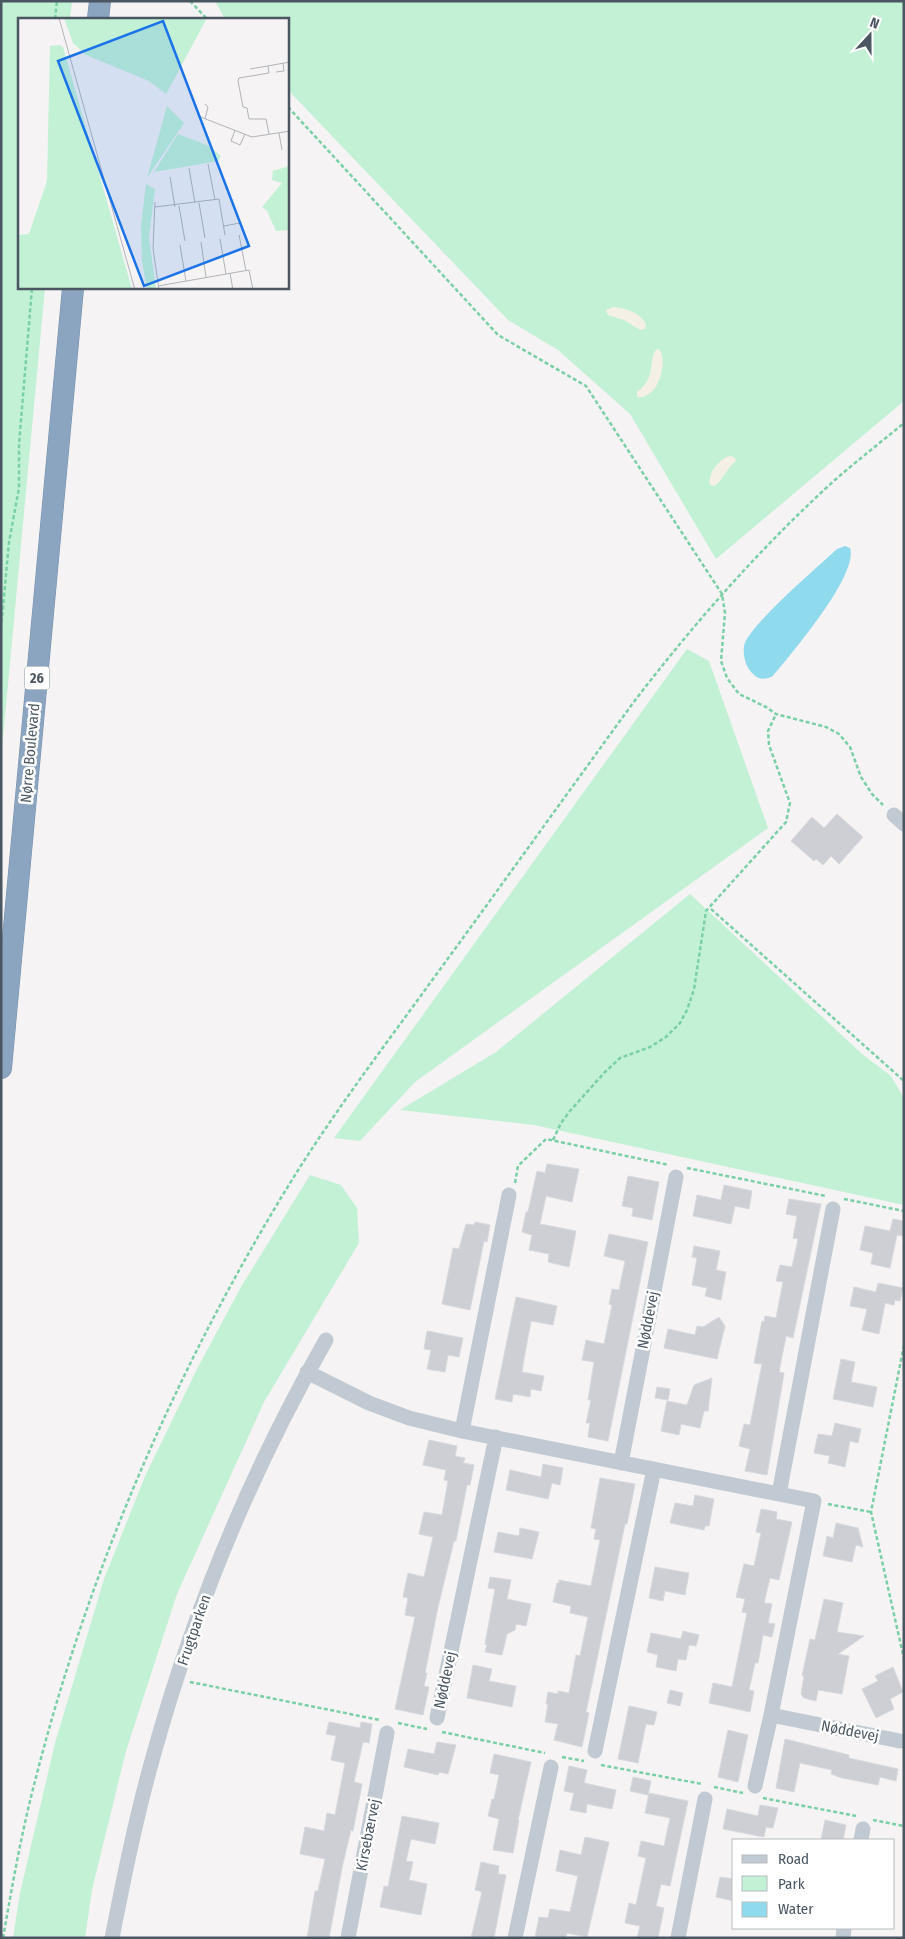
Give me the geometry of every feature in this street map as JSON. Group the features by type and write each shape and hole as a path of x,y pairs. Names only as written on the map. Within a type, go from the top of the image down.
{"highway":[{"path":"98,18 100,1"},
{"name":"Nørre Boulevard","path":"1,1068 73,289"}],"street":[{"name":"Nøddevej","path":"621,1463 676,1177"},
{"path":"462,1431 509,1195"},
{"path":"779,1494 833,1209"},
{"name":"Frugtparken","path":"112,1938 122,1885 150,1766 177,1679 216,1569 252,1481 307,1372 326,1340"},
{"path":"307,1372 369,1403 409,1418 462,1431 814,1501 754,1792"},
{"name":"Nøddevej","path":"437,1718 496,1437"},
{"path":"595,1751 654,1469"},
{"name":"Nøddevej","path":"771,1715 900,1742"},
{"name":"Kirsebærvej","path":"348,1938 387,1733"},
{"path":"516,1938 550,1758"},
{"path":"678,1938 706,1799"}],"path":[{"path":"55,18 56,1"},
{"path":"190,1 205,18"},
{"path":"289,108 498,335 586,386 722,594 725,614 721,661 727,678 739,694 766,706 776,714 826,727 839,734 850,747 861,777 872,794 899,819"},
{"path":"1,629 9,542 19,488 19,444 32,289"},
{"path":"3,1938 14,1873 34,1786 62,1685 96,1583 140,1471 188,1368 227,1291 288,1187 346,1099 636,699 674,650 722,594 772,541 836,479 904,423"},
{"path":"553,1140 561,1123 570,1111 620,1058 650,1047 666,1037 680,1023 687,1010 694,989 706,911 786,822 790,803 769,745 768,731 776,714"},
{"path":"710,908 904,1081"},
{"path":"509,1195 514,1193 518,1166 546,1139 904,1211"},
{"path":"904,1345 870,1512 904,1659"},
{"path":"814,1501 870,1512"},
{"path":"177,1679 550,1758 754,1792 865,1827 904,1826"}],"green space":[{"path":"1,1 72,1 70,18 18,18 18,289 45,289 1,759"},
{"path":"215,1 904,1 904,401 716,559 630,414 558,350 508,320 289,91 289,18 224,18"},
{"path":"687,649 709,661 768,828 415,1082 360,1141 334,1138"},
{"path":"690,894 862,1054 891,1076 904,1098 904,1205 534,1125 400,1110 496,1052"},
{"path":"310,1175 341,1185 357,1208 359,1243 264,1402 177,1594 126,1751 92,1890 85,1938 13,1938 20,1893 55,1743 104,1579 146,1474 198,1367 241,1287"}],"sand":[{"path":"613,307 636,313 646,324 645,329 640,330 624,320 608,315 606,310"},
{"path":"657,349 660,350 663,364 659,380 650,393 644,397 637,397 637,392 648,380 654,353"},
{"path":"731,456 736,461 715,486 710,485 712,471 723,459"}],"water":[{"path":"845,546 850,548 850,560 844,576 822,614 773,676 762,679 755,676 748,668 744,657 744,646 748,637 785,596 837,549"}],"building":[{"path":"837,814 863,837 839,864 831,856 823,865 816,859 814,861 791,841 812,817 824,828"},
{"path":"547,1164 579,1169 572,1202 546,1196 540,1224 576,1231 569,1267 548,1262 549,1254 529,1250 532,1235 522,1232 537,1171 545,1173"},
{"path":"628,1176 659,1182 652,1220 632,1216 633,1208 622,1206"},
{"path":"724,1185 752,1191 749,1209 735,1206 731,1224 693,1216 697,1195 721,1200"},
{"path":"789,1199 821,1204 793,1338 786,1336 779,1372 784,1373 767,1475 745,1471 750,1449 739,1446 744,1424 750,1425 762,1364 754,1363 762,1321 764,1322 765,1316 776,1318 783,1282 776,1281 780,1265 792,1267 798,1239 793,1238 797,1216 786,1214"},
{"path":"893,1219 904,1221 904,1236 897,1235 890,1268 871,1264 873,1253 860,1250 865,1226 890,1231"},
{"path":"475,1222 490,1225 487,1242 484,1241 470,1310 442,1304 453,1248 459,1249 466,1224 474,1225"},
{"path":"609,1234 648,1242 608,1441 588,1437 590,1423 586,1423 591,1400 588,1400 594,1362 582,1360 586,1340 604,1344 612,1305 609,1304 612,1289 619,1290 625,1261 604,1256"},
{"path":"694,1246 720,1251 716,1270 726,1272 721,1300 705,1296 707,1288 692,1285 697,1258 692,1257"},
{"path":"878,1283 903,1288 900,1301 895,1300 894,1305 885,1303 879,1334 862,1330 867,1309 850,1306 854,1287 876,1292"},
{"path":"516,1297 557,1306 553,1325 531,1321 522,1372 544,1376 541,1391 531,1389 530,1397 513,1394 512,1402 495,1399"},
{"path":"719,1317 725,1326 717,1359 664,1348 668,1329 695,1335 697,1326 703,1327"},
{"path":"427,1331 463,1338 459,1357 448,1355 445,1372 427,1369 431,1350 424,1349"},
{"path":"841,1359 855,1362 851,1382 877,1387 873,1407 833,1399"},
{"path":"712,1378 708,1411 704,1411 700,1428 681,1424 679,1435 661,1431 667,1401 687,1405 694,1385"},
{"path":"657,1387 670,1389 668,1400 655,1398"},
{"path":"835,1423 861,1429 858,1443 850,1441 845,1467 828,1463 830,1456 814,1453 818,1434 832,1436"},
{"path":"429,1440 457,1446 455,1456 465,1458 463,1463 474,1465 470,1485 467,1485 456,1541 454,1541 438,1607 425,1673 427,1673 424,1686 429,1687 423,1715 395,1709 415,1617 405,1615 408,1598 403,1597 408,1573 424,1577 433,1537 419,1534 424,1512 442,1515 448,1481 444,1480 446,1470 423,1465"},
{"path":"543,1464 563,1468 560,1485 552,1483 548,1499 506,1490 510,1470 541,1477"},
{"path":"600,1478 635,1484 586,1712 589,1713 582,1747 554,1740 558,1724 545,1722 548,1704 546,1704 548,1692 558,1694 558,1691 569,1693 576,1655 580,1656 588,1617 570,1613 571,1606 553,1602 559,1580 591,1586 600,1540 594,1539 596,1529 591,1528"},
{"path":"695,1495 714,1499 709,1526 705,1526 704,1530 670,1523 675,1503 693,1506"},
{"path":"761,1509 777,1512 776,1519 792,1522 779,1580 770,1578 764,1603 772,1604 768,1623 775,1624 772,1637 763,1635 758,1663 755,1663 749,1690 754,1691 750,1712 709,1703 713,1683 732,1687 747,1613 742,1612 745,1599 736,1597 744,1564 754,1566 761,1533 756,1532"},
{"path":"836,1523 858,1528 863,1547 856,1545 852,1562 823,1556 827,1536 833,1538"},
{"path":"520,1528 539,1532 532,1559 494,1552 498,1532 519,1536"},
{"path":"655,1567 689,1573 685,1595 665,1591 663,1601 649,1598"},
{"path":"490,1577 511,1580 507,1599 531,1604 526,1626 516,1624 515,1630 507,1634 502,1655 485,1652 495,1589 488,1588"},
{"path":"824,1599 843,1603 837,1632 864,1636 838,1654 849,1656 842,1694 818,1690 816,1701 804,1698 801,1694 804,1676 802,1676 810,1639 815,1640"},
{"path":"683,1631 699,1635 696,1646 689,1645 686,1660 678,1659 676,1671 656,1667 658,1655 647,1652 651,1633 681,1639"},
{"path":"473,1665 492,1669 489,1681 516,1686 512,1707 467,1698"},
{"path":"893,1667 903,1692 890,1699 894,1709 876,1718 862,1689 878,1681 875,1676"},
{"path":"670,1690 683,1693 680,1706 667,1703"},
{"path":"629,1706 657,1712 654,1725 646,1724 638,1763 618,1759"},
{"path":"329,1722 360,1728 361,1722 372,1724 369,1743 363,1742 354,1782 362,1784 353,1831 351,1830 343,1863 329,1938 307,1938 315,1891 318,1891 325,1859 300,1854 305,1827 324,1831 327,1813 335,1815 345,1763 331,1760 336,1736 326,1734"},
{"path":"728,1730 748,1735 738,1782 718,1777"},
{"path":"785,1739 849,1755 849,1758 898,1769 896,1781 880,1777 878,1785 842,1778 831,1774 832,1770 800,1763 794,1792 776,1788"},
{"path":"437,1742 456,1745 448,1774 439,1772 438,1775 404,1767 408,1749 434,1754"},
{"path":"494,1754 531,1762 513,1853 493,1850 499,1819 488,1816 499,1775 490,1773"},
{"path":"569,1766 587,1770 584,1783 616,1790 612,1809 587,1804 586,1813 570,1810 574,1793 564,1791"},
{"path":"633,1777 651,1781 648,1795 630,1791"},
{"path":"649,1793 688,1801 670,1886 661,1884 656,1906 664,1908 658,1938 637,1938 640,1926 625,1923 629,1903 636,1905 646,1858 638,1856 641,1841 664,1846 670,1818 645,1813"},
{"path":"760,1805 778,1808 773,1828 766,1827 764,1837 723,1829 727,1809 758,1816"},
{"path":"402,1816 439,1823 435,1844 411,1839 406,1861 413,1862 409,1880 427,1884 421,1915 380,1907 384,1886 388,1887"},
{"path":"825,1820 846,1825 843,1839 821,1839"},
{"path":"585,1837 609,1842 587,1937 567,1933 566,1938 535,1938 539,1917 548,1918 550,1909 570,1912 578,1876 556,1871 560,1850 581,1855"},
{"path":"481,1862 499,1866 498,1874 506,1875 494,1938 471,1938 482,1892 475,1890"},
{"path":"720,1877 732,1879 732,1901 716,1897"}]}
